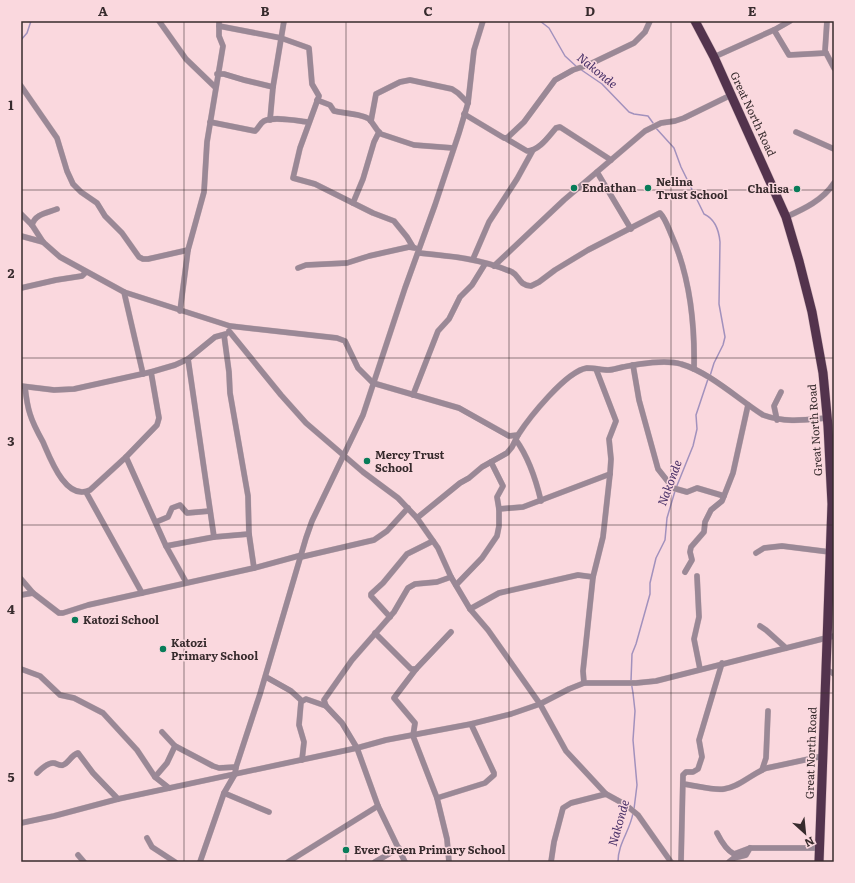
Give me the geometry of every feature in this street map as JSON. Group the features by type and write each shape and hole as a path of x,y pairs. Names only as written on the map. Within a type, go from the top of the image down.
{"highway":[{"name":"Great North Road","path":"695,21 714,57 786,217 812,312 823,373 830,423 833,504 830,552 830,672 823,756 819,862"}],"street":[{"path":"159,21 186,60 216,87"},
{"path":"270,120 273,87 284,21"},
{"path":"200,862 224,793 235,774 266,677 302,556 303,546 312,521 362,415 459,133 468,103 474,50 483,21"},
{"path":"505,138 524,122 555,80 573,70 588,65 634,43 645,32 650,21"},
{"path":"714,57 774,30 790,21"},
{"path":"834,22 827,21 824,49 834,68"},
{"path":"180,311 188,250 204,192 207,142 217,74 223,46 219,36 219,23 281,38 309,48 312,84 320,96 317,100 300,148 293,178 314,184 394,221 407,236 413,247 419,251 473,259 514,273 521,283 531,286 588,250 661,213 679,252 691,303 695,343 694,369"},
{"path":"774,30 789,55 826,53"},
{"path":"217,74 224,74 273,87"},
{"path":"371,121 376,94 390,86 410,80 448,88 458,93 468,103"},
{"path":"21,86 56,136 67,172 73,184 81,192 97,203 104,216 122,232 139,257 142,259 148,259 188,250"},
{"path":"494,266 564,200 645,131 661,123 678,120 731,95"},
{"path":"317,100 330,105 333,111 366,117 381,134 414,145 453,148"},
{"path":"464,114 527,151 533,150"},
{"path":"210,122 255,131 263,122 270,120 281,119 309,122"},
{"path":"473,259 490,222 518,179 533,150 556,128 560,127 611,160"},
{"path":"353,203 363,179 378,132"},
{"path":"796,132 834,149"},
{"path":"597,172 631,229"},
{"path":"786,217 821,199 834,183"},
{"path":"32,225 37,217 57,209"},
{"path":"21,214 32,225 42,242 60,257 124,292 229,328 343,339 360,371 373,383 459,408 501,433 517,438"},
{"path":"21,236 42,242"},
{"path":"298,268 306,265 347,263 369,256 413,247"},
{"path":"413,395 438,331 449,319 460,297 472,285 485,264"},
{"path":"21,288 82,276 86,272"},
{"path":"124,292 143,374"},
{"path":"151,372 159,421 154,429 90,490 86,492 78,491 72,488 62,480 55,470 30,415 23,386 54,390 74,389 151,372 175,365 188,359 215,337 224,335 229,328"},
{"path":"229,328 281,395 306,422 363,472 398,498 417,518 438,548 451,577 470,609 488,630 540,704 566,751 606,794 626,805 638,815 671,862"},
{"path":"224,335 230,393 248,496 249,534 254,568"},
{"path":"188,359 214,537"},
{"path":"417,518 460,483 507,453 539,406 555,390 581,370 587,368 610,370 633,365 660,362 679,363 694,369 763,415 784,421 830,423"},
{"path":"633,365 639,400 658,470 674,488 686,492 697,488 724,496"},
{"path":"584,683 583,671 593,577 603,537 610,474 611,459 609,439 616,419 596,369"},
{"path":"777,420 774,406 781,392"},
{"path":"685,572 692,560 690,552 691,547 704,532 705,522 711,510 721,502 733,473 748,405"},
{"path":"517,438 536,481 541,501"},
{"path":"126,457 166,546 186,582"},
{"path":"456,585 482,558 497,536 499,526 499,509 497,497 503,484 491,462"},
{"path":"499,509 520,507 541,501 610,474"},
{"path":"86,492 142,593"},
{"path":"156,522 168,517 172,508 180,505 187,512 210,511"},
{"path":"21,579 33,593 59,613 63,613 88,605 374,540 387,531 408,508"},
{"path":"166,546 214,537 249,534"},
{"path":"390,617 371,596 371,594 383,583 407,554 433,541"},
{"path":"756,553 764,548 782,546 830,552"},
{"path":"470,609 499,593 578,575 593,577"},
{"path":"697,576 699,615 694,639 700,669"},
{"path":"405,862 378,806 357,748 342,724 326,706 324,700 342,674 398,607 406,590 410,586 441,581 451,577"},
{"path":"21,595 33,593"},
{"path":"760,626 786,648"},
{"path":"449,862 447,839 437,798 413,736 415,722 394,698 416,669 451,632"},
{"path":"375,634 411,669 416,669"},
{"path":"21,823 118,799 357,748 386,740 471,724 511,714 540,704 584,683 636,683 656,680 830,637"},
{"path":"681,862 684,773 693,772 698,769 702,757 699,740 722,663"},
{"path":"21,669 42,677 60,695 74,698 103,713 137,750 155,777 169,788"},
{"path":"266,677 292,691 302,700 306,699 326,706"},
{"path":"302,700 299,720 299,730 304,740 302,760"},
{"path":"762,770 766,758 768,710"},
{"path":"437,798 485,782 494,775 494,772 471,724"},
{"path":"162,732 175,746 217,767 236,767"},
{"path":"155,777 167,763 175,746"},
{"path":"37,773 48,764 64,764 74,754 78,753 93,773 118,799"},
{"path":"683,784 723,790 739,784 762,770 823,756"},
{"path":"224,793 269,812"},
{"path":"551,862 554,842 563,808 571,803 606,794"},
{"path":"288,862 378,806"},
{"path":"717,833 723,844 732,854 736,854 750,848 819,848"},
{"path":"147,838 152,847 175,862"},
{"path":"375,862 399,848"},
{"path":"729,862 734,858 746,855 750,848"},
{"path":"78,855 84,862"}],"waterway":[{"path":"21,40 27,33 31,21"},
{"name":"Nakonde","path":"540,21 549,28 565,56 577,67"},
{"name":"Nakonde","path":"580,69 602,84 629,112 648,116 653,123"},
{"name":"Nakonde","path":"655,127 674,148 681,167 704,214 714,222 719,234 719,304 725,337 710,376"},
{"name":"Nakonde","path":"676,488 693,446 697,429 696,415 708,379"},
{"name":"Nakonde","path":"634,809 637,785 633,740 635,711 631,681 632,654 650,594 650,583 656,558 665,540 667,518 675,491"},
{"name":"Nakonde","path":"618,862 620,849 633,813"}],"place":[{"name":"Endathan","path":"574,188"},
{"name":"Nelina Trust School","path":"648,188"},
{"name":"Chalisa","path":"797,189"},
{"name":"Mercy Trust School","path":"367,461"},
{"name":"Katozi School","path":"75,620"},
{"name":"Katozi Primary School","path":"163,649"},
{"name":"Ever Green Primary School","path":"346,850"}]}
